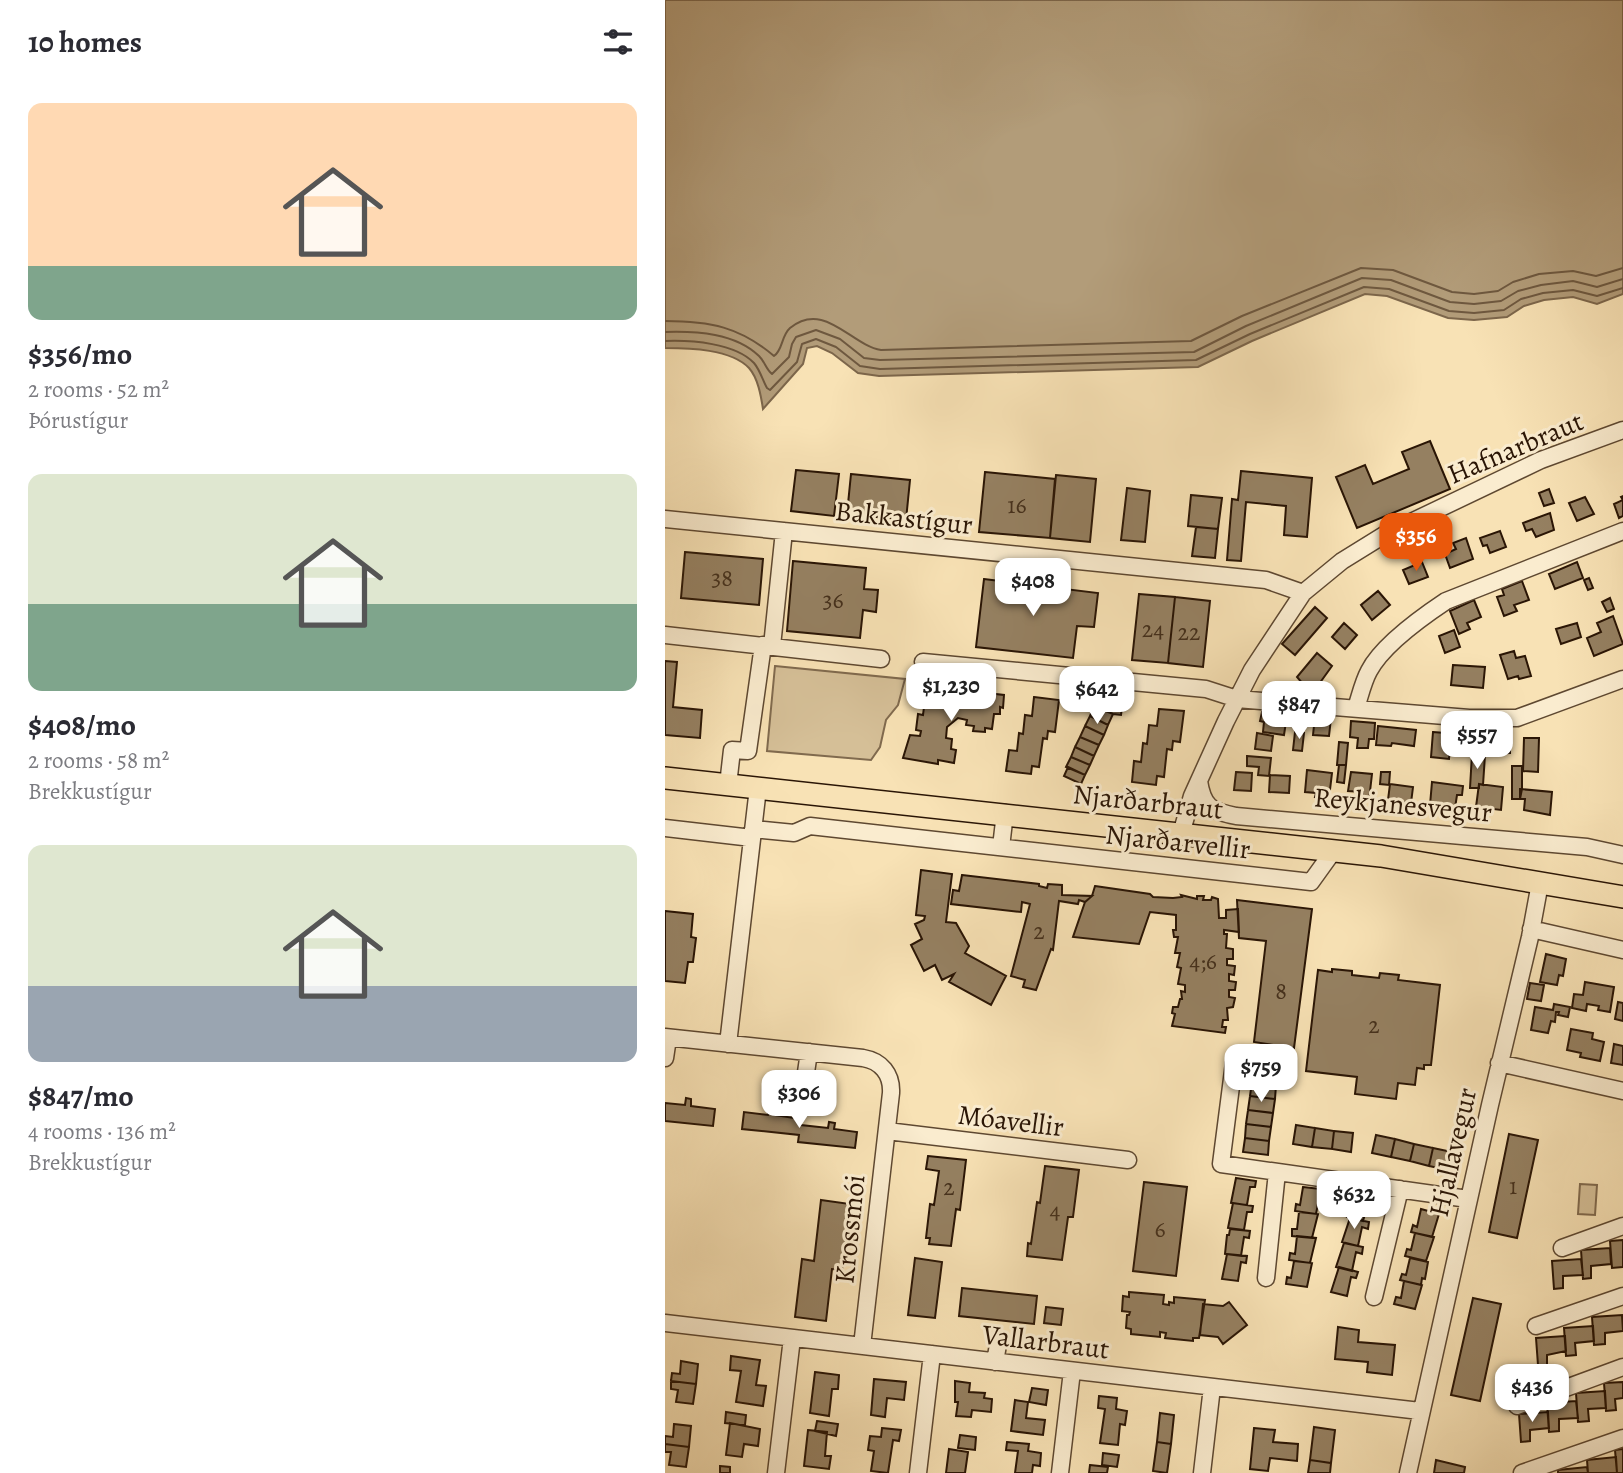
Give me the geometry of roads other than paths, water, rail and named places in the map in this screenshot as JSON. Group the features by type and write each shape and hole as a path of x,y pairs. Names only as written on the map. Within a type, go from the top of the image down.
{"main road":[{"name":"Njarðarbraut","path":"665,778 1334,850 1623,897"}],"street":[{"name":"Hafnarbraut","path":"1181,834 1192,796 1237,699 1252,670 1303,593 1342,561 1384,535 1541,460 1623,430"},
{"name":"Bakkastígur","path":"665,519 1266,580 1303,593"},
{"path":"729,785 732,750 748,751 768,646 784,531"},
{"path":"1356,708 1369,670 1420,618 1446,601 1623,531"},
{"path":"665,635 881,659"},
{"path":"923,662 1206,689 1237,699 1469,718 1517,718 1623,679"},
{"name":"Reykjanesvegur","path":"1199,781 1201,797 1208,806 1226,814 1575,846 1623,855"},
{"path":"728,1044 758,788"},
{"path":"1001,847 1005,813"},
{"name":"Njarðarvellir","path":"665,828 794,833 810,826 1311,882 1334,850"},
{"name":"Hjallavegur","path":"1408,1473 1540,883"},
{"path":"1531,929 1623,950"},
{"path":"665,1058 666,1037"},
{"name":"Krossmói","path":"666,1037 863,1058 880,1065 888,1075 891,1087 887,1131 862,1346"},
{"path":"804,1086 809,1052"},
{"path":"1234,1063 1221,1164 1468,1199"},
{"path":"1499,1063 1623,1091"},
{"name":"Móavellir","path":"887,1131 1128,1160"},
{"path":"1266,1279 1277,1172"},
{"path":"1374,1297 1400,1189"},
{"path":"1562,1248 1623,1226"},
{"path":"1536,1326 1623,1296"},
{"name":"Vallarbraut","path":"665,1323 1420,1411"},
{"path":"776,1473 792,1338"},
{"path":"995,1362 999,1339"},
{"path":"918,1473 932,1354"},
{"path":"1517,1406 1623,1367"},
{"path":"1060,1473 1072,1371"},
{"path":"1202,1473 1212,1387"},
{"path":"1522,1473 1623,1438"}],"water":[{"path":"665,0 1623,0 1623,294 1597,304 1573,297 1544,300 1524,306 1507,317 1474,320 1448,318 1387,296 1365,294 1252,341 1198,367 879,376 858,373 832,353 817,346 807,348 803,364 763,409 755,377 741,362 721,353 665,348"}]}
